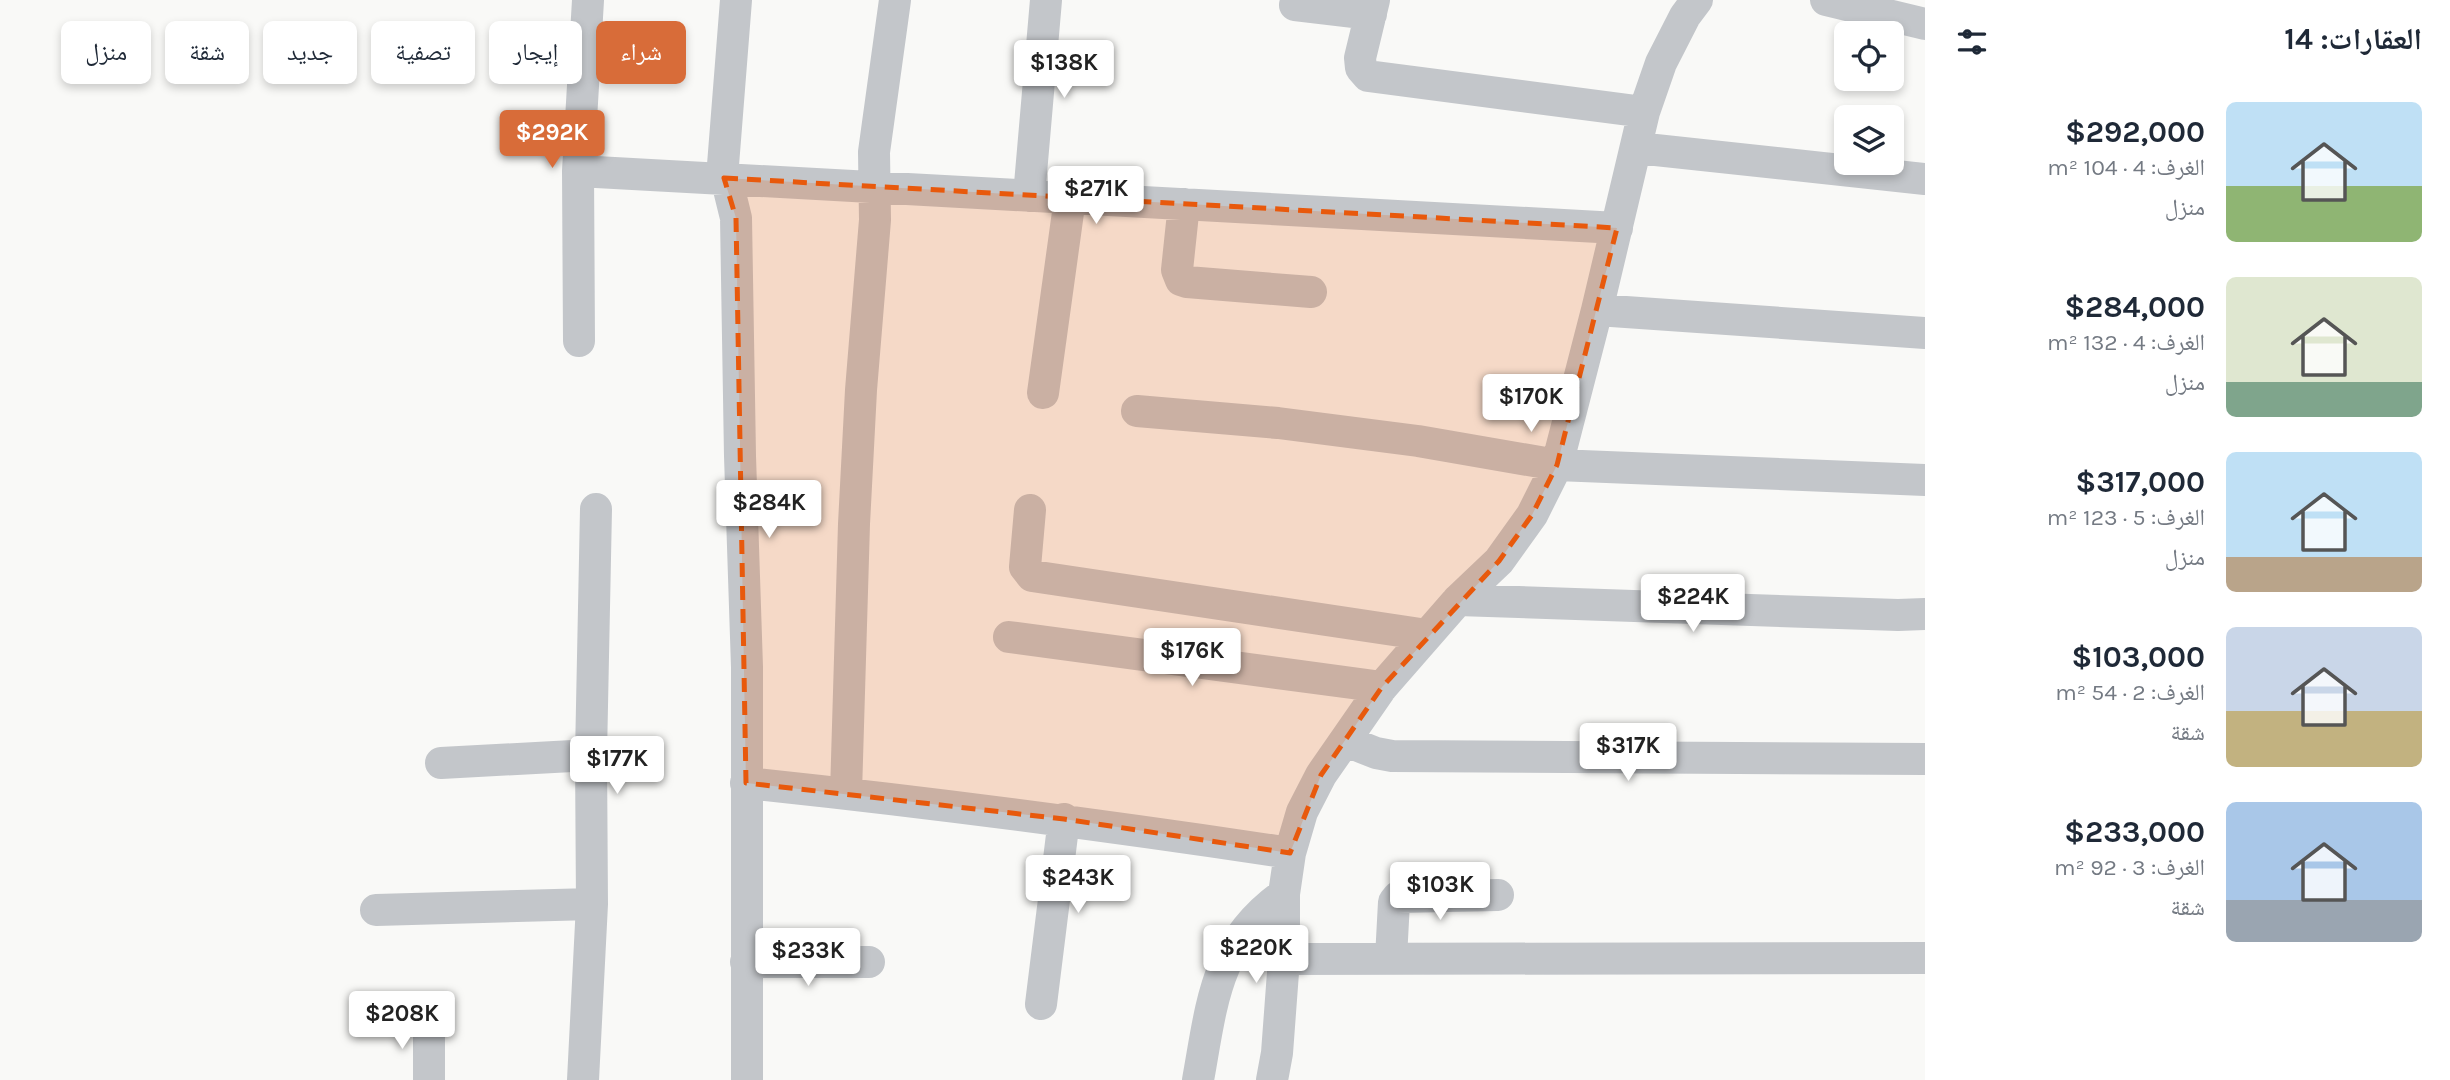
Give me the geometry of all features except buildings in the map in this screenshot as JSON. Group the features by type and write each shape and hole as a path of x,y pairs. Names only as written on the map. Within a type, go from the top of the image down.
{"street":[{"path":"579,341 578,171 588,0"},
{"path":"736,0 723,165 724,178 736,218 747,667 747,1080"},
{"path":"846,793 854,524 875,220 874,152 895,0"},
{"path":"1029,196 1046,0"},
{"path":"1272,1080 1277,1053 1284,959 1284,894 1290,853 1302,812 1321,775 1382,687 1458,600 1499,561 1532,515 1557,465 1644,112 1661,63 1685,16 1697,0"},
{"path":"1826,0 1925,24"},
{"path":"1296,5 1372,7 1360,58 1361,68 1368,76 1644,112"},
{"path":"1637,148 1925,179"},
{"path":"578,171 1617,228"},
{"path":"1043,393 1070,198"},
{"path":"1184,204 1177,270 1181,280 1311,292"},
{"path":"1597,310 1925,332"},
{"path":"1137,411 1278,423 1557,465 1925,480"},
{"path":"583,1080 592,904 591,755 596,509"},
{"path":"1030,510 1025,567 1031,576 1427,635"},
{"path":"1458,600 1925,614"},
{"path":"1009,637 1382,687"},
{"path":"1346,741 1360,748 1392,756 1925,759"},
{"path":"441,764 591,755"},
{"path":"746,783 1064,819 1290,853"},
{"path":"1041,1004 1064,819"},
{"path":"1198,1080 1213,999 1224,965 1241,933 1266,907 1284,894"},
{"path":"1391,958 1394,902 1398,897 1498,895"},
{"path":"376,910 592,904"},
{"path":"1284,959 1925,958"},
{"path":"746,962 869,962"},
{"path":"429,1022 429,1080"}],"highlighted area":[{"path":"724,178 1617,228 1557,465 1532,515 1499,561 1382,687 1321,775 1290,853 1064,819 746,783 736,218"}]}
